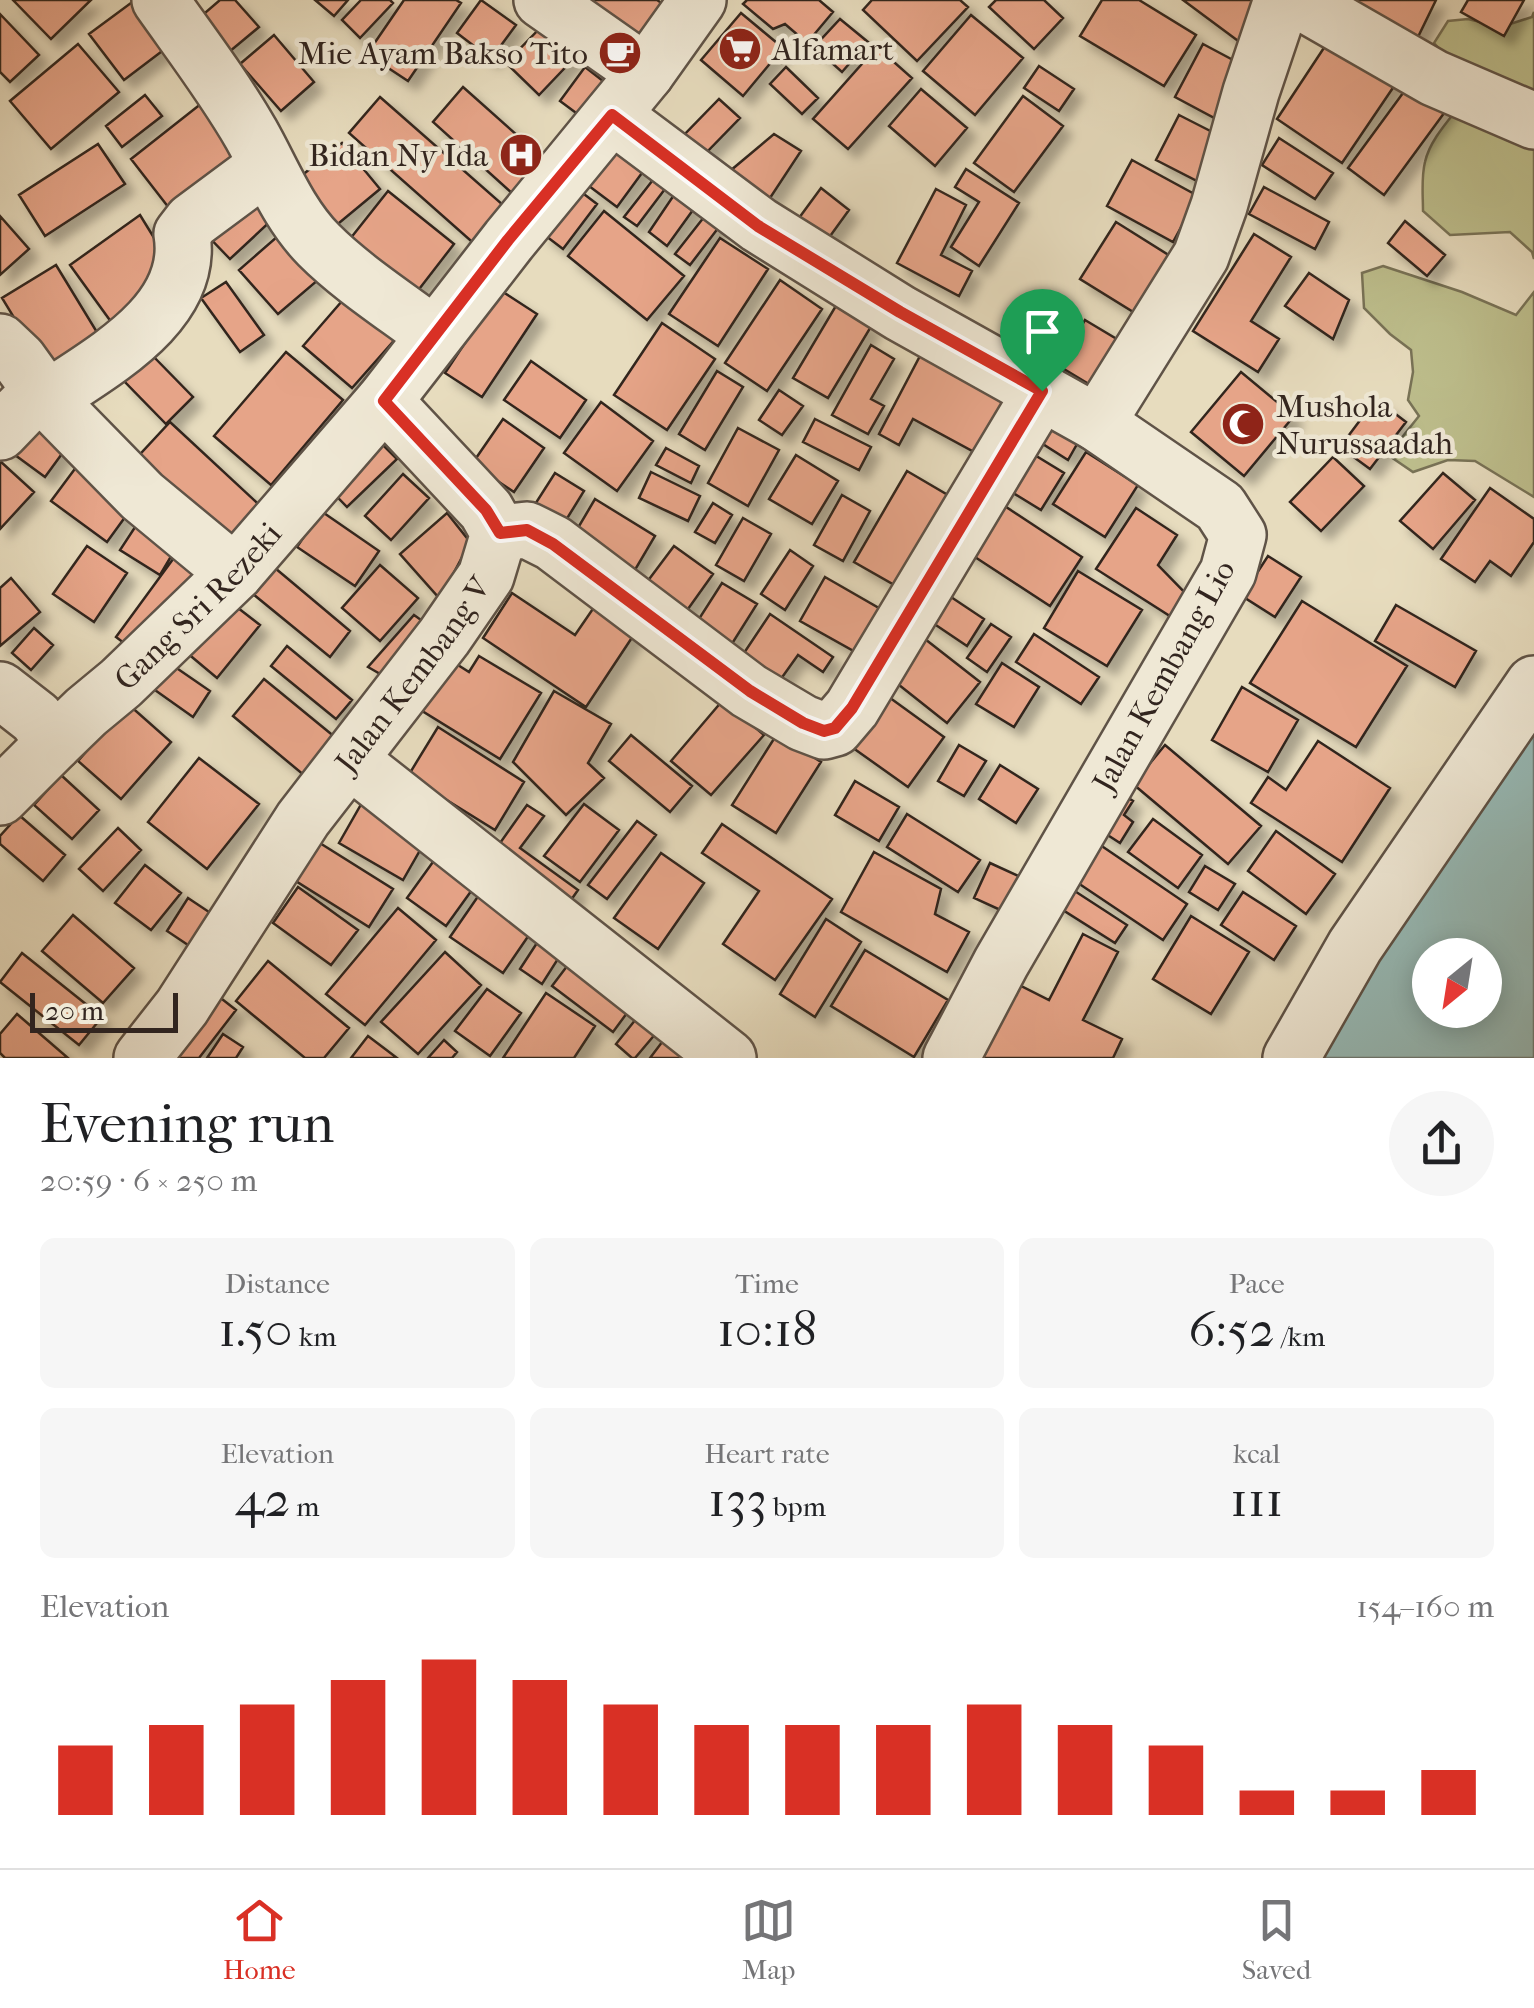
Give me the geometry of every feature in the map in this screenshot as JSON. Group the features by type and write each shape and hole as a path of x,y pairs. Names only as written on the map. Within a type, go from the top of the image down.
{"street":[{"path":"160,0 235,108 305,229 319,245 434,334"},
{"path":"542,0 646,73"},
{"path":"384,401 646,73 698,0"},
{"path":"1096,422 1202,256 1250,92 1282,0"},
{"path":"1298,0 1434,78 1534,120"},
{"name":"Jalan Kembang Lio","path":"612,115 758,226 900,312 1096,422 1220,507 1238,536 1228,572 951,1058"},
{"path":"0,432 25,406 48,399 129,344 172,296 181,273 182,234 192,221 266,166"},
{"path":"0,342 48,399 142,496 235,574"},
{"path":"500,533 527,530 553,544 750,691 824,731 835,728 852,708 1042,391"},
{"name":"Jalan Kembang V","path":"142,1058 182,1007 303,819 444,637 486,576 500,533 486,510 384,401"},
{"name":"Gang Sri Rezeki","path":"0,797 235,574 384,401"},
{"path":"1291,1058 1355,946 1534,684"},
{"path":"0,690 36,718 54,742"},
{"path":"350,760 728,1058"}],"green space":[{"path":"1534,12 1534,259 1532,252 1510,232 1450,235 1423,211 1422,186 1431,145 1465,99 1453,64 1434,43 1448,21 1468,19 1501,27 1532,17"},
{"path":"1383,266 1516,315 1534,292 1534,497 1475,461 1448,460 1413,472 1388,455 1419,416 1408,400 1413,372 1411,350 1364,308 1362,273"}],"water":[{"path":"1534,716 1534,1058 1315,1058"}],"building":[{"path":"13,0 91,0 51,39"},
{"path":"135,0 182,36 124,80 89,34"},
{"path":"220,0 235,0 259,27 229,52 199,18"},
{"path":"315,0 348,0 334,16"},
{"path":"361,0 393,3 360,38 342,20"},
{"path":"404,0 461,3 408,81 367,54"},
{"path":"481,0 516,25 491,59 457,33"},
{"path":"584,0 657,0 663,4 637,39"},
{"path":"747,0 819,0 833,12 807,43 785,24 773,29 743,4"},
{"path":"872,0 960,0 968,7 917,61 863,10"},
{"path":"996,0 1044,0 1063,18 1034,49 989,7"},
{"path":"1102,0 1139,0 1196,35 1164,86 1080,36"},
{"path":"1183,0 1266,0 1249,49"},
{"path":"1333,0 1436,0 1416,41"},
{"path":"1468,0 1524,0 1504,36 1461,12"},
{"path":"741,13 783,48 743,96 701,60"},
{"path":"0,14 39,55 10,82 0,72"},
{"path":"971,15 1023,58 975,115 923,71"},
{"path":"840,19 868,42 842,72 814,47"},
{"path":"546,22 579,53 539,95 506,63"},
{"path":"1339,25 1405,70 1342,163 1277,119"},
{"path":"274,35 314,82 281,111 240,64"},
{"path":"78,44 119,92 51,149 10,101"},
{"path":"1203,44 1248,68 1220,121 1175,97"},
{"path":"877,47 912,78 848,149 813,119"},
{"path":"1039,66 1074,89 1059,111 1024,88"},
{"path":"585,67 612,88 587,121 560,101"},
{"path":"786,67 818,98 802,114 770,84"},
{"path":"1414,78 1450,105 1384,195 1348,168"},
{"path":"463,87 545,160 514,195 433,122"},
{"path":"921,89 967,128 935,166 889,126"},
{"path":"145,95 162,116 122,147 106,126"},
{"path":"1023,96 1063,126 1014,192 974,163"},
{"path":"380,97 511,212 479,248 349,133"},
{"path":"719,99 740,118 702,157 682,137"},
{"path":"202,103 248,161 176,217 131,159"},
{"path":"1179,115 1224,138 1201,183 1156,160"},
{"path":"774,134 801,151 770,198 730,171"},
{"path":"1279,138 1333,173 1315,199 1262,165"},
{"path":"618,139 650,162 617,207 585,183"},
{"path":"342,143 380,189 333,228 295,181"},
{"path":"98,144 125,184 45,236 19,195"},
{"path":"1132,160 1198,196 1173,242 1107,206"},
{"path":"966,169 1019,203 979,266 951,247 979,202 955,187"},
{"path":"656,176 668,185 637,226 624,217"},
{"path":"1264,187 1329,222 1315,249 1249,214"},
{"path":"576,188 597,204 563,249 542,233"},
{"path":"821,188 849,210 828,239 799,218"},
{"path":"250,189 275,217 230,259 204,232"},
{"path":"678,189 698,203 667,246 649,232"},
{"path":"936,189 966,205 941,255 972,271 959,296 897,263"},
{"path":"388,191 454,244 413,297 346,244"},
{"path":"604,211 684,276 647,320 568,256"},
{"path":"708,212 722,223 690,265 675,254"},
{"path":"140,215 175,272 117,330 70,265"},
{"path":"0,216 29,249 0,275"},
{"path":"1405,221 1445,255 1427,276 1388,243"},
{"path":"1116,222 1178,261 1143,318 1080,279"},
{"path":"1254,234 1291,257 1251,321 1279,339 1258,372 1193,331"},
{"path":"278,236 318,280 278,314 239,270"},
{"path":"720,238 768,269 718,346 669,314"},
{"path":"56,265 106,347 52,380 2,298"},
{"path":"1309,273 1349,300 1333,339 1285,306"},
{"path":"780,280 822,309 767,391 725,363"},
{"path":"226,282 264,335 240,352 201,298"},
{"path":"500,290 537,314 482,397 445,373"},
{"path":"349,293 398,336 352,388 303,346"},
{"path":"837,304 872,325 828,398 793,378"},
{"path":"1085,320 1130,347 1102,392 1059,366"},
{"path":"662,323 715,359 667,430 614,395"},
{"path":"931,335 1028,386 989,460 913,419 899,445 879,434"},
{"path":"871,345 894,359 871,399 884,406 868,434 832,415"},
{"path":"286,352 343,400 271,485 214,436"},
{"path":"150,353 193,397 166,424 123,380"},
{"path":"531,361 586,400 560,438 504,400"},
{"path":"717,371 743,387 705,450 679,434"},
{"name":"Mushola Nurussaadah","path":"1241,372 1294,416 1244,476 1191,432"},
{"path":"779,390 803,406 782,435 759,420"},
{"path":"1376,399 1406,422 1370,469 1340,447"},
{"path":"601,402 653,441 617,491 564,453"},
{"path":"1042,403 1085,430 1068,460 1024,432"},
{"path":"27,410 72,440 45,477 0,444"},
{"path":"503,419 544,448 514,492 472,464"},
{"path":"815,419 871,447 859,470 803,442"},
{"path":"170,422 268,513 230,554 131,464"},
{"path":"738,428 779,450 748,506 708,483"},
{"path":"369,431 397,459 347,507 319,478"},
{"path":"1015,443 1064,473 1041,510 992,480"},
{"path":"666,448 699,466 691,483 656,465"},
{"path":"1086,452 1138,485 1105,537 1053,504"},
{"path":"796,455 838,481 812,524 769,499"},
{"path":"1333,457 1364,486 1321,531 1290,502"},
{"path":"0,461 34,492 0,529"},
{"path":"80,462 136,502 107,542 51,501"},
{"path":"907,471 958,501 905,591 854,562"},
{"path":"651,472 700,496 688,521 639,498"},
{"path":"555,473 584,491 555,538 525,520"},
{"path":"1443,473 1475,500 1433,549 1400,521"},
{"path":"403,474 429,498 391,540 365,516"},
{"path":"1490,488 1534,519 1534,542 1511,576 1490,561 1475,582 1441,559"},
{"path":"842,495 870,511 843,561 814,545"},
{"path":"988,495 1082,557 1050,606 955,544"},
{"path":"595,499 655,536 629,580 569,543"},
{"path":"713,503 732,515 715,543 695,532"},
{"path":"1136,508 1177,535 1158,565 1188,596 1173,618 1096,569"},
{"path":"321,511 379,551 355,586 297,547"},
{"path":"447,513 470,542 440,599 400,554"},
{"path":"143,515 182,538 160,575 120,550"},
{"path":"743,518 771,534 744,581 716,565"},
{"path":"187,540 212,560 141,656 116,637"},
{"path":"87,546 127,573 94,622 53,594"},
{"path":"674,546 713,574 678,623 638,594"},
{"path":"790,550 813,566 785,610 761,594"},
{"path":"1268,556 1301,577 1275,617 1242,596"},
{"path":"380,565 418,598 380,641 342,608"},
{"path":"275,568 350,631 330,657 253,594"},
{"path":"1078,571 1142,610 1107,666 1044,628"},
{"path":"825,577 884,611 859,654 800,621"},
{"path":"11,578 40,612 0,646 0,588"},
{"path":"722,583 757,604 723,658 688,636"},
{"path":"936,587 984,619 967,646 918,613"},
{"path":"512,593 575,635 599,600 639,627 586,707 483,638"},
{"path":"229,601 260,625 217,678 186,652"},
{"path":"1302,601 1407,666 1356,747 1250,683"},
{"path":"1396,605 1476,651 1455,687 1375,641"},
{"path":"770,614 833,657 823,672 798,655 773,690 736,665"},
{"path":"414,615 431,627 396,683 368,667"},
{"path":"991,624 1011,637 987,672 967,658"},
{"path":"34,628 53,645 31,670 12,653"},
{"path":"916,632 980,682 947,723 884,673"},
{"path":"1034,634 1099,677 1081,704 1016,662"},
{"path":"287,646 352,700 336,719 271,666"},
{"path":"479,656 541,693 500,759 419,709 450,660 469,672"},
{"path":"162,658 210,691 193,717 145,683"},
{"path":"1002,663 1039,687 1014,727 976,704"},
{"path":"264,679 336,738 305,776 233,716"},
{"path":"875,687 944,737 908,787 839,738"},
{"path":"1242,687 1298,720 1268,772 1212,740"},
{"path":"554,691 611,724 588,763 604,778 566,815 513,762"},
{"path":"723,700 764,735 711,795 671,761"},
{"path":"128,704 171,742 121,799 78,761"},
{"path":"438,727 524,782 495,830 408,776"},
{"path":"777,734 821,762 776,833 732,805"},
{"path":"631,735 692,786 670,812 609,761"},
{"path":"1318,741 1390,788 1342,862 1251,803 1268,777 1286,790"},
{"path":"959,745 986,761 964,796 938,781"},
{"path":"1165,745 1261,826 1228,864 1133,784"},
{"path":"199,758 259,804 207,869 148,822"},
{"path":"1000,765 1038,789 1016,823 979,799"},
{"path":"61,775 99,810 72,839 34,805"},
{"path":"855,781 899,807 879,841 835,815"},
{"path":"1112,788 1133,801 1124,815 1133,822 1120,843 1089,823"},
{"path":"363,801 427,838 403,880 339,843"},
{"path":"584,804 619,830 580,882 544,856"},
{"path":"527,805 544,816 520,848 578,890 562,913 488,860"},
{"path":"907,814 980,860 958,892 887,847"},
{"path":"19,815 65,855 43,881 0,844 0,836"},
{"path":"1153,819 1202,855 1178,888 1128,852"},
{"path":"637,821 656,835 607,899 588,885"},
{"path":"722,824 832,899 775,980 723,944 759,891 702,853"},
{"path":"118,828 141,850 103,891 79,869"},
{"path":"1276,831 1335,874 1306,914 1248,871"},
{"path":"1087,836 1187,904 1163,940 1063,873"},
{"path":"315,840 393,889 369,927 291,878"},
{"path":"443,848 482,876 446,926 407,898"},
{"path":"874,852 941,889 935,914 969,932 947,972 841,912"},
{"path":"661,853 704,883 658,949 614,918"},
{"path":"990,863 1023,878 1007,913 974,898"},
{"path":"145,865 181,893 151,930 115,903"},
{"path":"1205,866 1235,884 1218,910 1189,892"},
{"path":"490,879 542,916 503,973 450,937"},
{"path":"1067,886 1127,925 1115,943 1055,905"},
{"path":"298,887 358,930 331,965 273,923"},
{"path":"1243,892 1296,926 1274,960 1221,925"},
{"path":"188,898 218,918 197,951 167,931"},
{"path":"398,908 436,940 365,1025 326,994"},
{"path":"73,915 134,968 103,1003 42,951"},
{"path":"1191,916 1249,952 1211,1014 1153,979"},
{"path":"826,919 861,942 815,1017 780,994"},
{"path":"548,926 570,940 542,984 520,969"},
{"path":"1083,934 1118,952 1083,1020 1122,1039 1113,1058 983,1058 1019,985 1049,1000"},
{"path":"580,949 641,994 613,1032 552,986"},
{"path":"865,950 948,1000 914,1057 831,1006"},
{"path":"445,952 481,985 418,1054 381,1022"},
{"path":"22,953 102,1017 79,1045 0,982"},
{"path":"268,961 349,1028 324,1058 305,1058 236,1001"},
{"path":"487,989 521,1013 490,1056 455,1031"},
{"path":"213,992 236,1010 199,1058 165,1058"},
{"path":"546,993 595,1026 574,1058 503,1058"},
{"path":"648,1004 668,1019 632,1058 616,1044"},
{"path":"17,1014 68,1058 5,1058 0,1053 0,1034"},
{"path":"675,1025 694,1058 650,1058"},
{"path":"223,1034 243,1047 236,1058 207,1058"},
{"path":"368,1036 397,1058 351,1058"},
{"path":"444,1040 457,1052 452,1058 428,1058"}],"place":[{"name":"Alfamart","path":"740,49"},
{"name":"Mie Ayam Bakso Tito","path":"620,53"},
{"name":"Bidan Ny Ida","path":"521,155"},
{"name":"Mushola Nurussaadah","path":"1243,424"}],"route":[{"path":"612,115 758,226 900,312 1042,391 852,708 835,728 824,731 750,691 553,544 527,530 500,533 486,510 384,401 508,240 612,115"}]}
